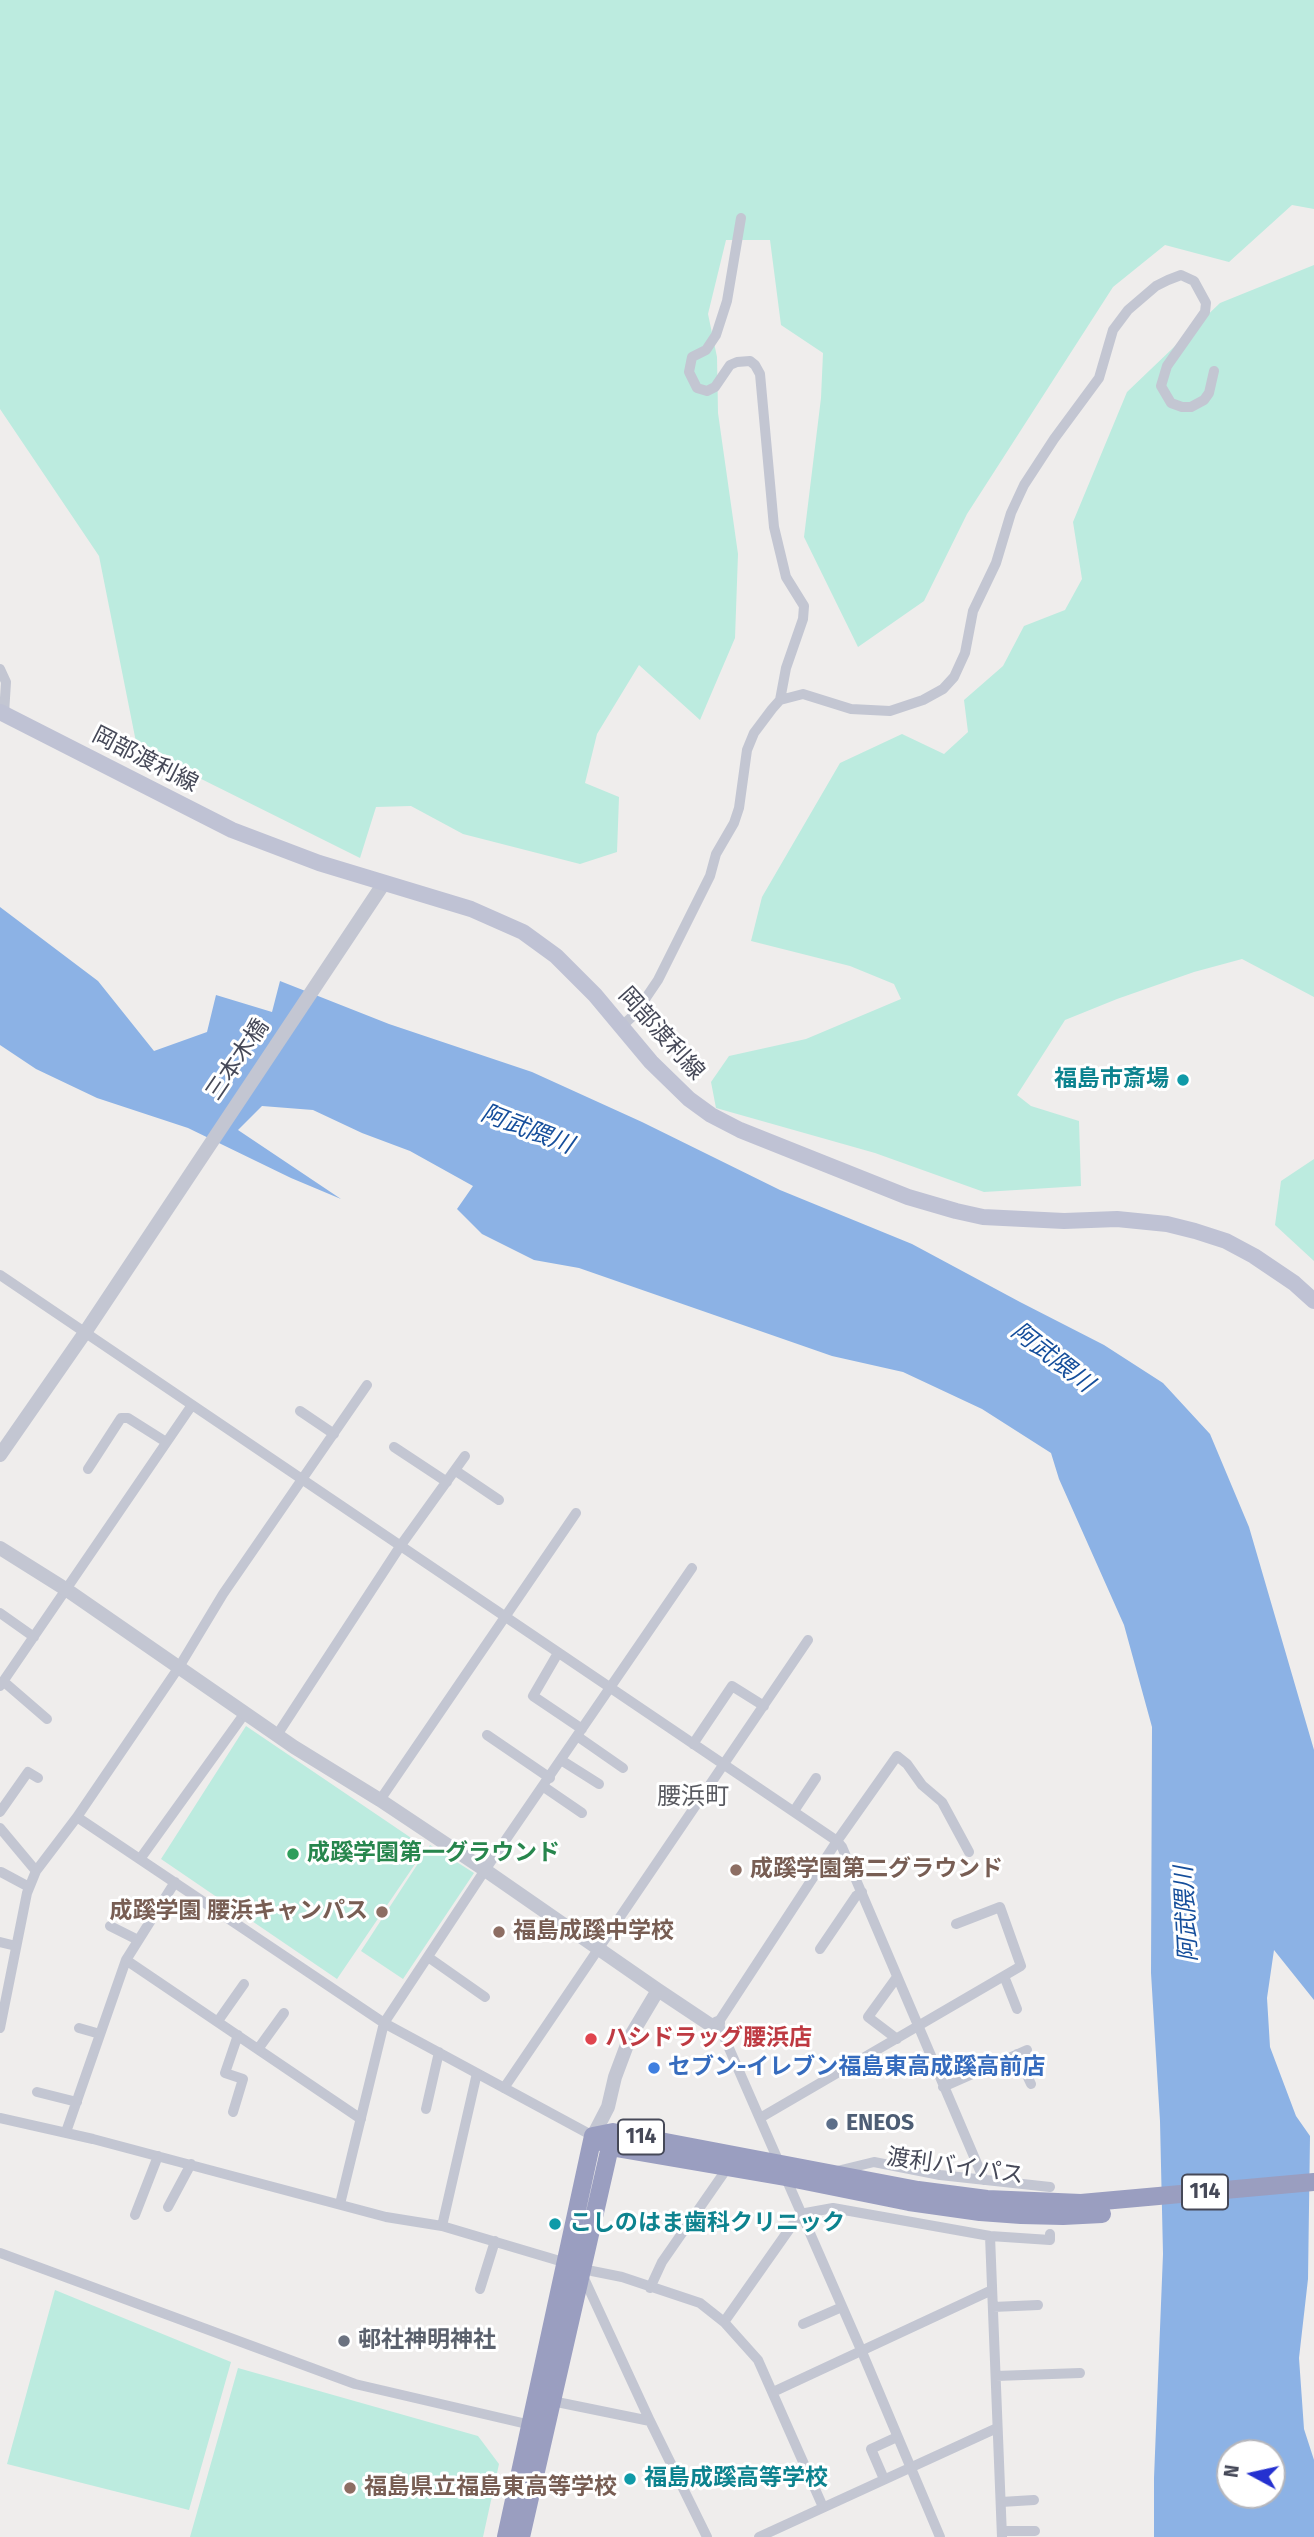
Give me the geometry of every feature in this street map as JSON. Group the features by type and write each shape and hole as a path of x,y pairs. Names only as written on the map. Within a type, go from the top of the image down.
{"highway":[{"name":"渡利バイパス","path":"593,2136 728,2167 831,2173 918,2190 1097,2208 1314,2194"},
{"name":"114","path":"580,2268 593,2136"},
{"name":"渡利バイパス","path":"612,2140 782,2170 909,2202 980,2212 1063,2216 1097,2208 1314,2182"},
{"name":"114","path":"521,2537 544,2400 612,2140"},
{"name":"114","path":"506,2537 531,2425 544,2400"}],"main road":[{"name":"岡部渡利線","path":"2,713 232,830 282,850 471,909 523,932 563,963 595,995 672,1083 711,1115 740,1130 908,1197 983,1217 1064,1221 1117,1219 1167,1224 1195,1231 1226,1241 1254,1256 1294,1283 1314,1301"}],"street":[{"path":"622,1026 635,1014 650,992 683,932 710,876 716,853 736,819 749,744 754,733 780,700 786,668 803,619 804,606 786,578 774,527 760,374 750,361 737,362 730,365 715,387 707,391 697,388 689,372 692,357 706,350 716,335 727,301 741,218"},
{"path":"780,700 803,694 851,709 890,711 923,700 950,682 965,653 973,611 996,563 1011,513 1024,485 1099,378 1113,330 1119,320 1156,286 1181,275 1188,277 1194,281 1206,303 1205,312 1164,374 1161,386 1171,403 1191,407 1204,400 1209,393 1214,371"},
{"path":"0,669 6,682 2,713"},
{"name":"三本木橋","path":"0,1455 84,1334 384,883"},
{"path":"0,1275 838,1841 985,2180"},
{"path":"0,2028 29,1887 36,1871 77,1817 179,1667 223,1594 367,1385"},
{"path":"47,1718 2,1684 192,1405"},
{"path":"300,1411 334,1434"},
{"path":"88,1469 121,1418 128,1418 166,1442"},
{"path":"394,1447 447,1482"},
{"path":"277,1735 401,1545 465,1456"},
{"path":"456,1471 499,1500"},
{"path":"380,1800 576,1513"},
{"path":"0,1548 68,1590 277,1735 485,1870 712,2026 718,2023 897,1756 907,1764 922,1786 943,1802 969,1852"},
{"path":"340,2204 384,2023 485,1870 692,1568"},
{"path":"0,1613 34,1637"},
{"path":"505,2088 808,1640"},
{"path":"558,1653 533,1696 623,1768"},
{"path":"693,1744 732,1686 764,1706"},
{"path":"140,1859 245,1713"},
{"path":"487,1735 582,1813"},
{"path":"561,1760 599,1784"},
{"path":"0,1812 28,1772 38,1778"},
{"path":"794,1811 816,1778"},
{"path":"77,1817 384,2023 593,2136 608,2107 615,2077 630,2037 658,1990"},
{"path":"0,1828 36,1871"},
{"path":"1,1872 29,1887"},
{"path":"65,2132 126,1960 175,1882"},
{"path":"820,1949 856,1896 862,1892"},
{"path":"760,2118 1021,1966 1000,1907 956,1924"},
{"path":"110,1926 138,1940"},
{"path":"0,1942 16,1945"},
{"path":"428,1957 485,1997"},
{"path":"126,1960 361,2119"},
{"path":"1004,1976 1017,2009"},
{"path":"897,1977 868,2017 897,2039"},
{"path":"218,2021 244,1984"},
{"path":"258,2049 284,2013"},
{"path":"718,2023 940,2537"},
{"path":"79,2028 100,2034"},
{"path":"233,2112 243,2079 226,2073 238,2035"},
{"path":"426,2109 439,2052"},
{"path":"943,2087 1022,2052 1031,2084"},
{"path":"442,2227 477,2073"},
{"path":"37,2092 77,2102"},
{"path":"608,2107 612,2140"},
{"path":"0,2118 191,2164 386,2217 442,2227 495,2241 580,2268 622,2277 700,2303 724,2322 758,2360 823,2507"},
{"path":"135,2215 159,2156"},
{"path":"831,2173 874,2162 940,2175 1050,2187"},
{"path":"168,2207 191,2164"},
{"path":"650,2288 662,2262 728,2167"},
{"path":"724,2322 800,2214 833,2208 990,2236 1050,2240 1049,2234"},
{"path":"990,2236 1002,2534 1035,2531"},
{"path":"480,2289 495,2241"},
{"path":"0,2253 355,2384 531,2425"},
{"path":"580,2268 707,2537"},
{"path":"773,2392 992,2290"},
{"path":"993,2307 1038,2305"},
{"path":"803,2324 842,2307"},
{"path":"996,2375 1080,2373"},
{"path":"544,2400 650,2421"},
{"path":"760,2537 997,2428"},
{"path":"884,2479 871,2449 897,2437"},
{"path":"1000,2502 1034,2500"}],"green space":[{"path":"0,0 1314,0 1314,209 1292,205 1229,262 1165,245 1113,287 967,514 924,601 858,647 804,537 821,398 823,353 781,325 770,240 726,240 708,314 717,357 718,413 738,554 735,638 700,720 639,665 597,734 585,783 619,797 617,852 580,864 463,834 411,806 376,807 360,858 137,747 99,556 0,409"},
{"path":"1314,265 1314,997 1242,959 1194,972 1065,1020 1017,1095 1031,1106 1079,1121 1081,1186 984,1192 875,1153 716,1108 711,1082 729,1056 806,1039 901,999 894,984 850,966 751,941 762,897 840,763 902,734 944,754 968,732 964,700 1003,666 1024,626 1065,610 1082,579 1073,522 1127,392 1220,303"},
{"path":"1314,1159 1314,1261 1275,1225 1281,1181"},
{"name":"成蹊学園第一グラウンド","path":"246,1726 426,1848 337,1979 161,1859"},
{"path":"430,1845 474,1873 403,1979 361,1951"},
{"path":"55,2290 231,2362 189,2510 7,2464"},
{"name":"福島県立福島東高等学校","path":"238,2368 478,2436 499,2464 483,2537 190,2537"}],"water":[{"name":"阿武隈川","path":"0,907 98,981 154,1051 207,1032 216,995 272,1012 280,981 389,1024 532,1072 642,1122 780,1190 912,1244 1104,1345 1163,1383 1210,1434 1249,1527 1314,1750 1314,2000 1274,1950 1267,1998 1270,2047 1296,2116 1310,2136 1308,2279 1299,2358 1304,2429 1314,2460 1314,2537 1154,2537 1163,2254 1160,2121 1151,1973 1152,1727 1124,1625 1059,1479 1051,1453 982,1409 903,1372 832,1356 579,1268 534,1260 482,1234 457,1209 473,1186 410,1151 362,1133 313,1110 262,1106 238,1130 341,1199 188,1128 97,1098 36,1069 0,1045"}],"place":[{"name":"福島市斎場","path":"1183,1080"},
{"name":"成蹊学園第一グラウンド","path":"293,1854"},
{"name":"成蹊学園第二グラウンド","path":"736,1870"},
{"name":"成蹊学園 腰浜キャンパス","path":"382,1912"},
{"name":"福島成蹊中学校","path":"499,1932"},
{"name":"ハシドラッグ腰浜店","path":"591,2039"},
{"name":"セブン-イレブン福島東高成蹊高前店","path":"654,2068"},
{"name":"ENEOS","path":"832,2124"},
{"name":"こしのはま歯科クリニック","path":"555,2224"},
{"name":"邨社神明神社","path":"344,2341"},
{"name":"福島成蹊高等学校","path":"630,2479"},
{"name":"福島県立福島東高等学校","path":"350,2488"}],"district":[{"name":"腰浜町","path":"693,1797"}]}
